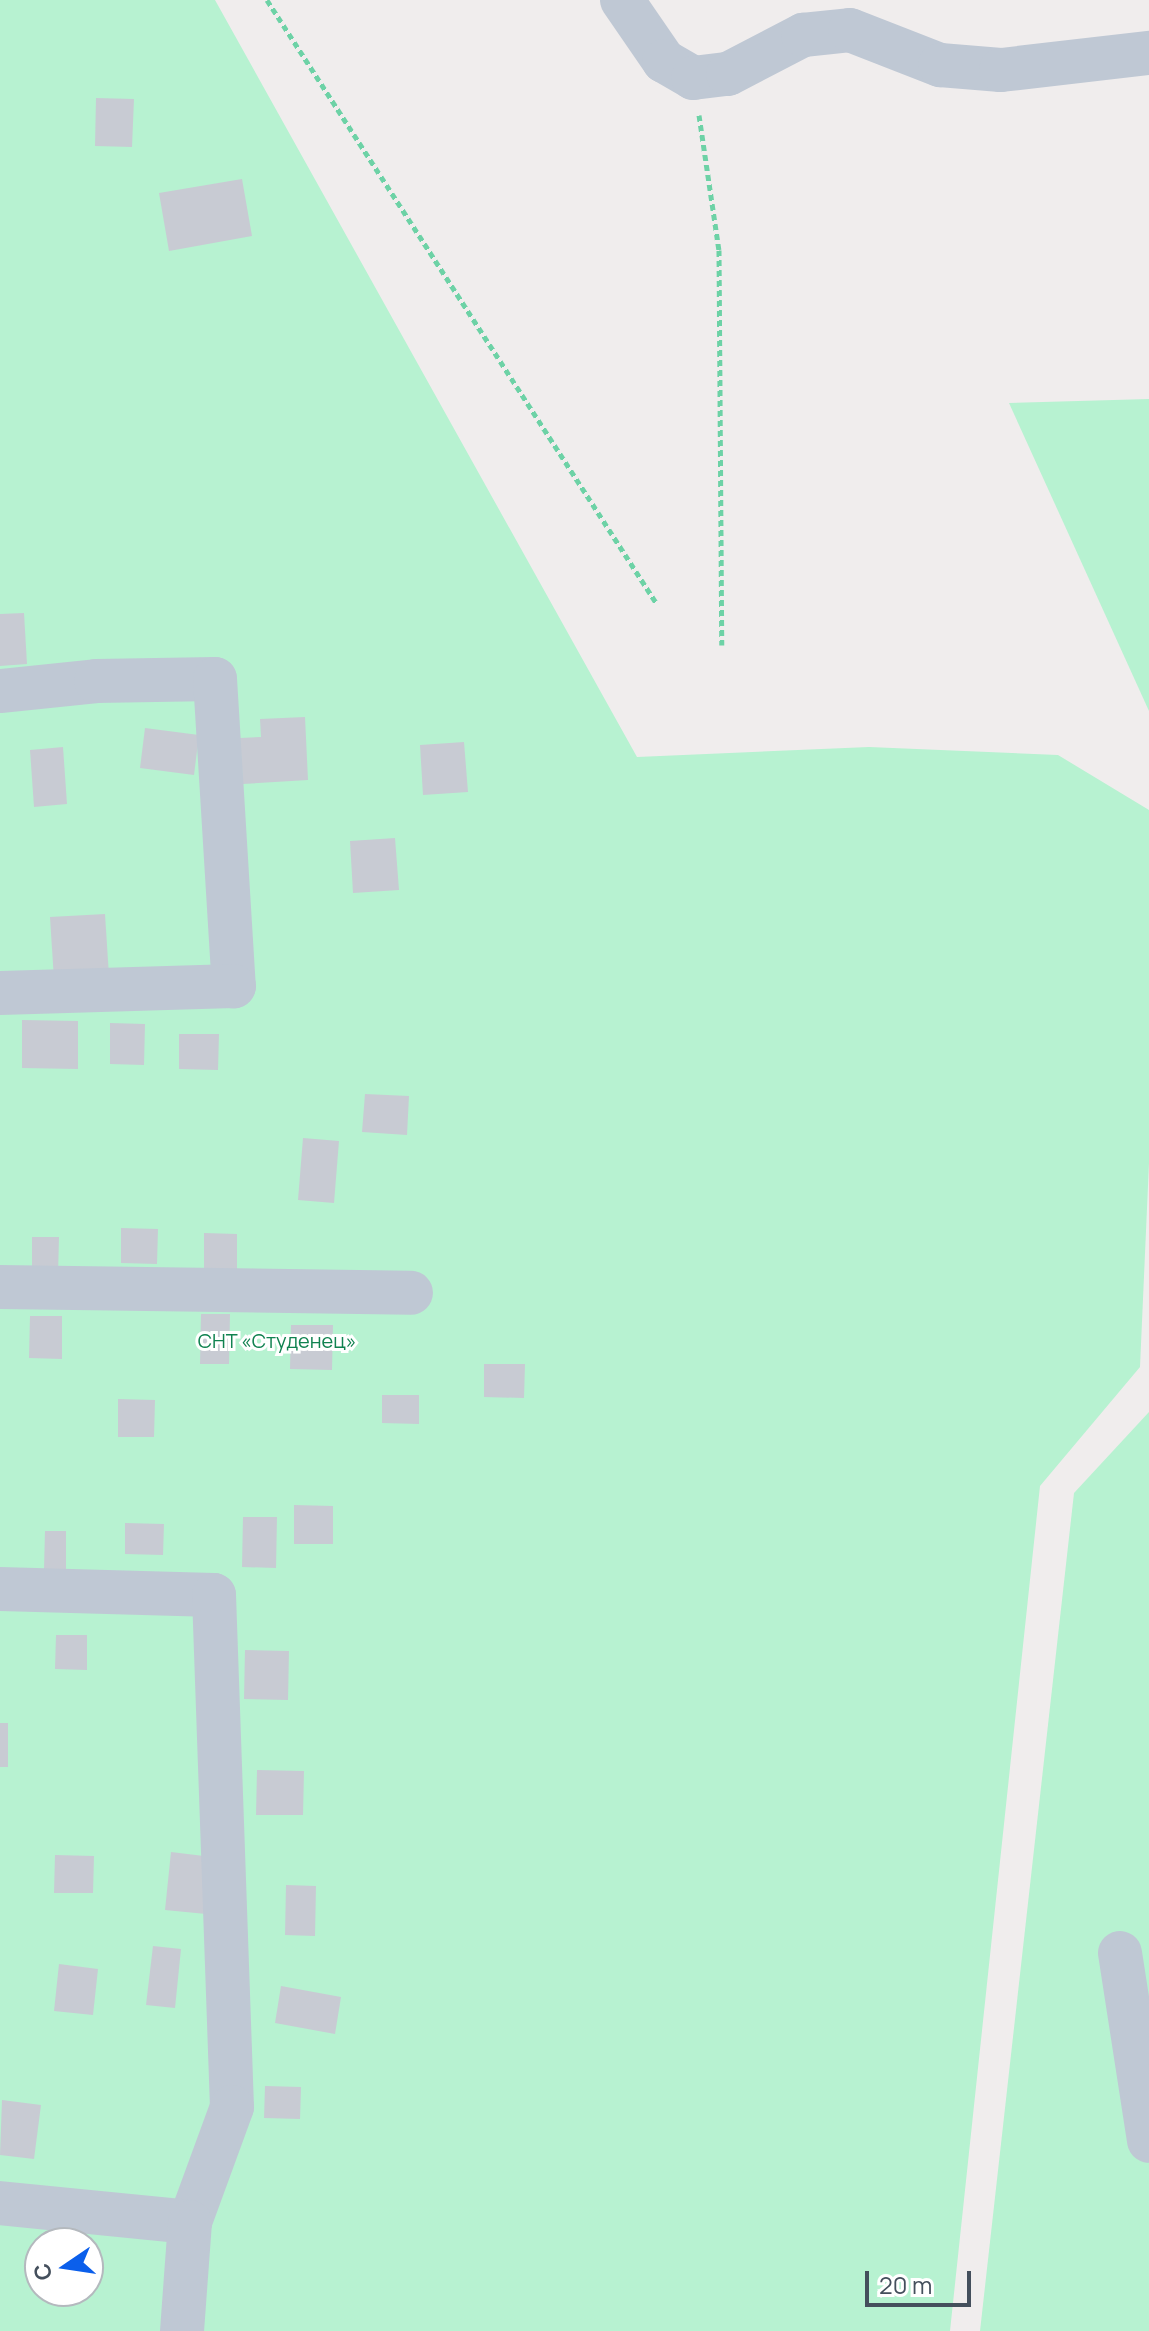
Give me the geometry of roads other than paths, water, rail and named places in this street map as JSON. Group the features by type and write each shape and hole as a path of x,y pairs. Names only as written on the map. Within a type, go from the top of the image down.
{"street":[{"path":"622,0 664,61 693,78 728,74 803,35 850,30 940,65 1001,70 1149,53"},
{"path":"0,691 96,681 215,679 234,986 0,993"},
{"path":"0,1287 411,1293"},
{"path":"0,1589 214,1595 232,2107 190,2222 182,2331"},
{"path":"1120,1953 1149,2141"},
{"path":"0,2203 190,2222"}],"park label":[{"name":"СНТ «Студенец»","path":"277,1340"}]}
